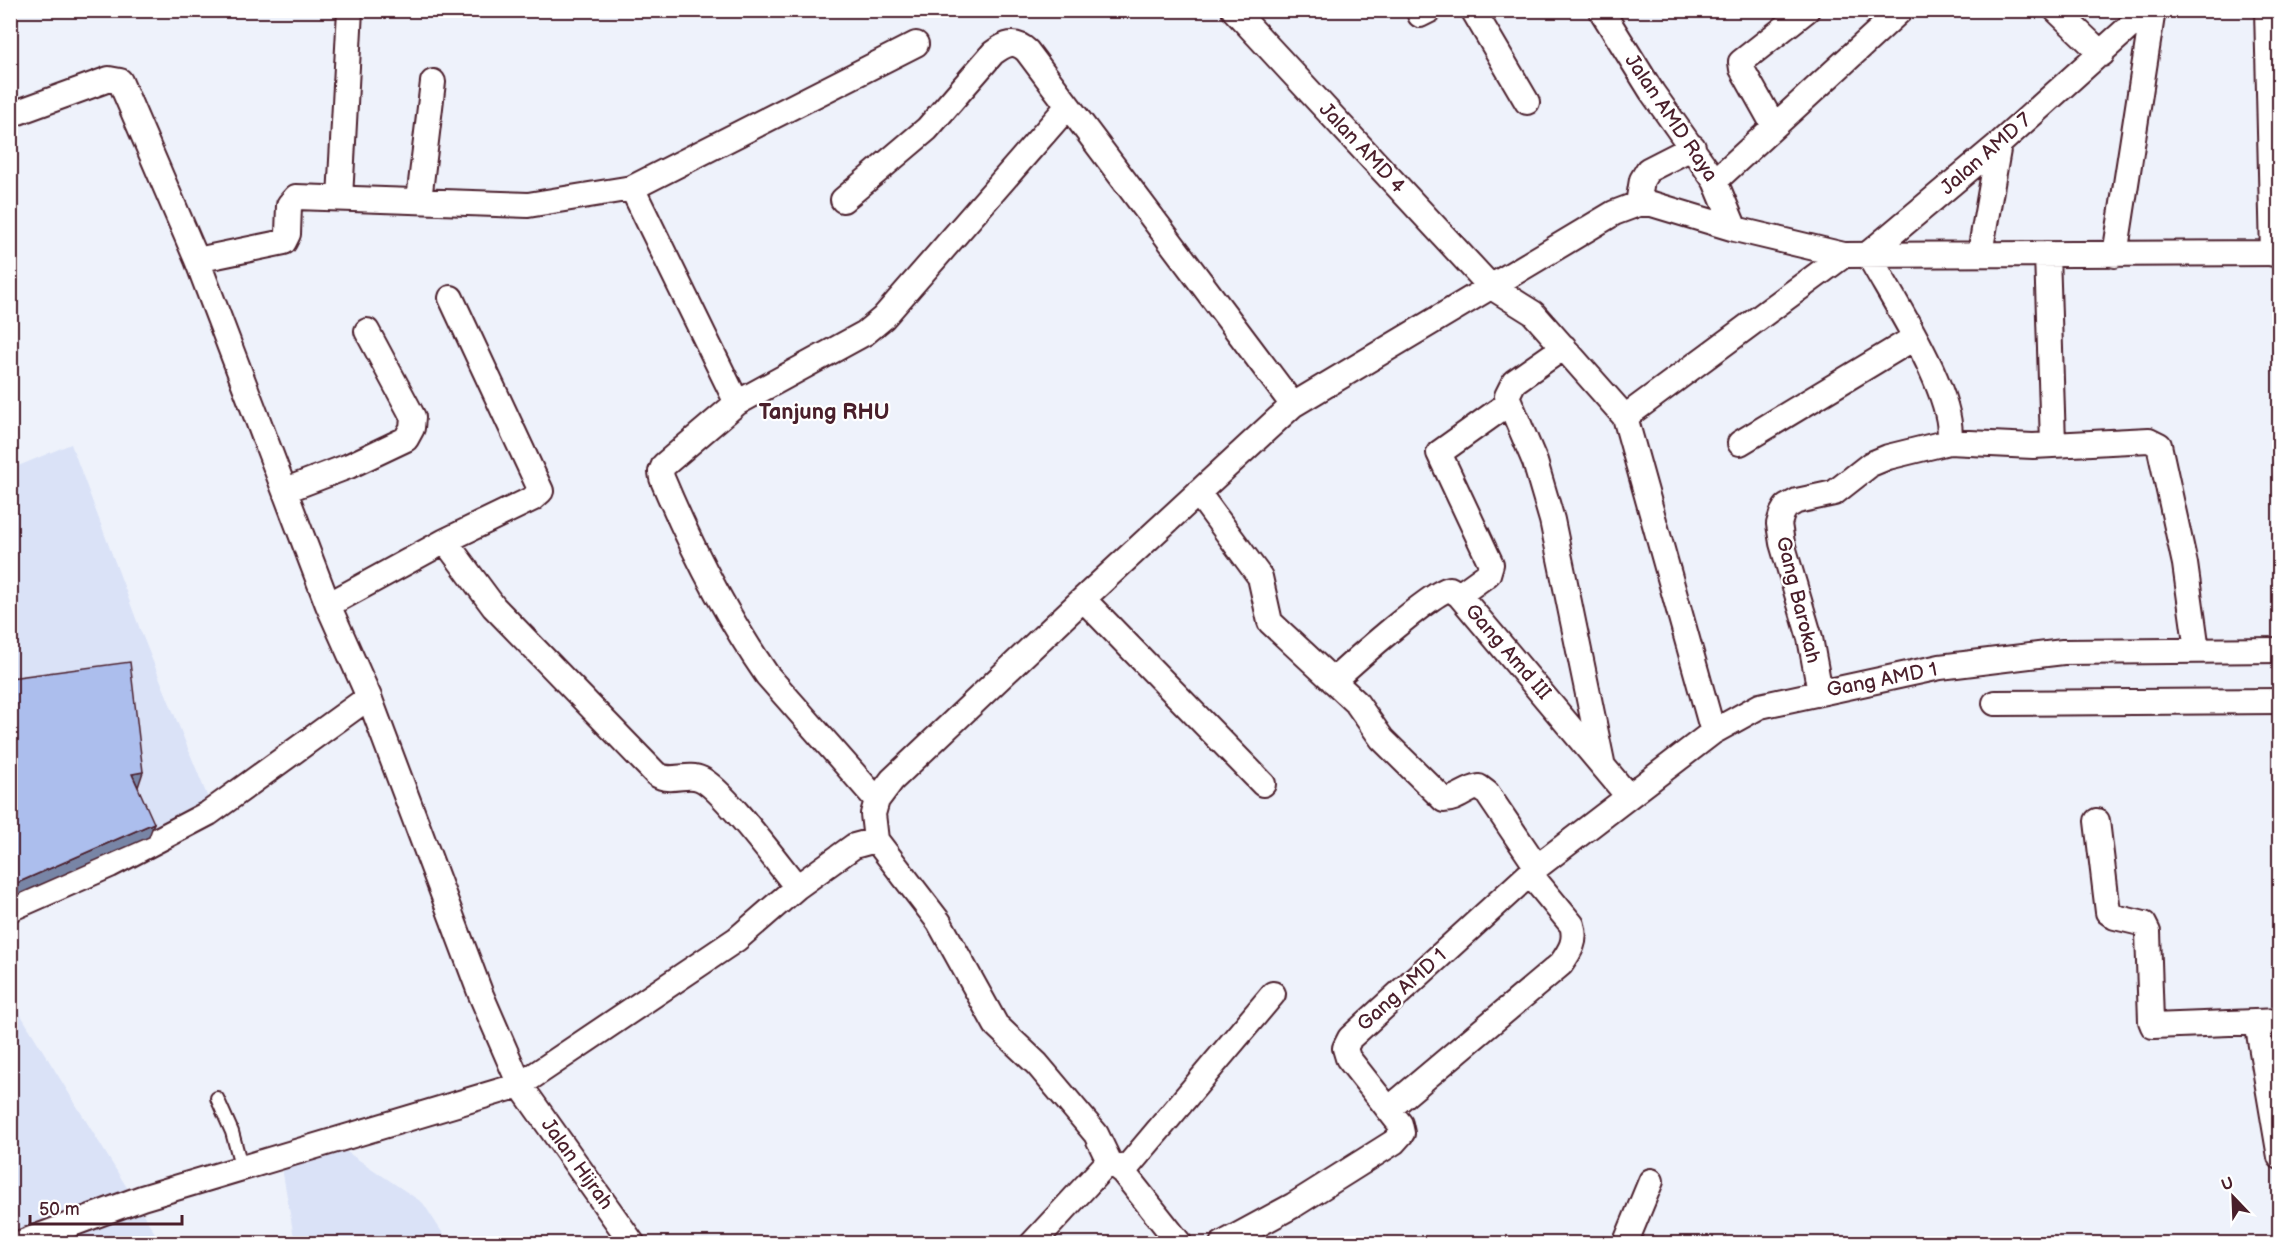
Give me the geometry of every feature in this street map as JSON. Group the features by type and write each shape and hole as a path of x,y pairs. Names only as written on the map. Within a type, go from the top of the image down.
{"street":[{"path":"340,198 350,10"},
{"name":"Jalan AMD 4","path":"1234,10 1490,286"},
{"path":"1473,10 1527,102"},
{"name":"Jalan AMD Raya","path":"1601,10 1653,92 1715,181 1735,229"},
{"path":"1774,126 1742,69 1741,62 1807,10"},
{"path":"1715,181 1902,10"},
{"path":"2056,10 2102,54"},
{"name":"Jalan AMD 7","path":"1868,254 1999,144 2102,54 2148,10 2152,16 2115,255"},
{"path":"1180,1244 1116,1166 1096,1134 1037,1064 996,1024 939,922 876,840 873,814 877,800 892,780 1293,405 1614,213 1638,204 1671,209 1735,229 1844,255 2276,254 2268,10"},
{"path":"197,260 281,244 288,238 289,205 293,199 419,200 528,205 632,188 916,44"},
{"path":"843,200 927,129 993,53 1007,44 1018,44 1027,51 1293,405"},
{"name":"Jalan Hijrah","path":"10,115 109,79 120,81 197,260 328,605 369,697 477,985 520,1085 633,1244"},
{"path":"419,200 433,82"},
{"path":"877,800 767,675 752,654 708,576 661,472 664,465 737,403 865,333 883,318 1068,106"},
{"path":"1980,253 1999,144"},
{"path":"1638,204 1642,180 1648,170 1693,147"},
{"path":"632,188 737,403"},
{"path":"1868,254 1941,387 1947,404 1951,432 1949,442"},
{"path":"2047,254 2053,443"},
{"path":"1625,417 1844,255"},
{"path":"1490,286 1523,304 1625,417 1713,732"},
{"path":"328,605 445,541 532,499 541,491 451,298"},
{"path":"286,490 349,466 406,439 412,428 413,417 367,331"},
{"path":"1740,443 1914,338"},
{"path":"1564,347 1514,382 1508,391 1509,403 1535,462 1552,520 1602,762"},
{"name":"Gang Amd III","path":"1509,403 1439,453 1491,564 1488,574 1459,595 1602,762 1628,796"},
{"name":"Gang Barokah","path":"1820,692 1810,638 1782,543 1779,524 1782,514 1786,507 1797,501 1834,493 1871,464 1888,457 1949,442 2032,446 2053,443 2087,445 2149,440 2159,445 2186,564 2197,650"},
{"path":"1198,493 1260,577 1270,622 1356,702 1382,739 1444,801 1452,800 1469,789 1479,787 1487,793 1575,932 1572,948 1562,964 1390,1108"},
{"path":"445,541 494,606 656,774 668,779 691,777 704,780 731,808 797,888"},
{"path":"1334,681 1441,591 1450,589 1459,595"},
{"path":"1083,599 1263,784"},
{"name":"Gang AMD 1","path":"1222,1244 1294,1205 1394,1142 1402,1133 1400,1124 1390,1108 1348,1058 1345,1048 1350,1038 1534,870 1713,732 1760,706 1940,667 2063,652 2280,650"},
{"path":"10,909 110,865 209,813 369,697"},
{"path":"1995,703 2280,702"},
{"path":"2097,821 2109,912 2115,917 2144,924 2148,932 2153,1026 2268,1022 2280,1156"},
{"path":"18,1244 142,1198 520,1085 737,939 797,888 854,846 876,840"},
{"path":"1032,1244 1116,1166 1273,994"},
{"path":"1625,1244 1651,1181"}],"lane":[{"path":"217,1098 231,1132 242,1169"}],"shaded area":[{"path":"71,444 141,632 212,808 11,908 11,469"},
{"path":"11,999 161,1243 11,1243"},
{"path":"338,1146 423,1203 449,1243 295,1243 281,1162"}],"building":[{"path":"130,662 143,772 132,774 154,823 10,886 10,678"}],"district":[{"name":"Tanjung RHU","path":"824,412"}]}
